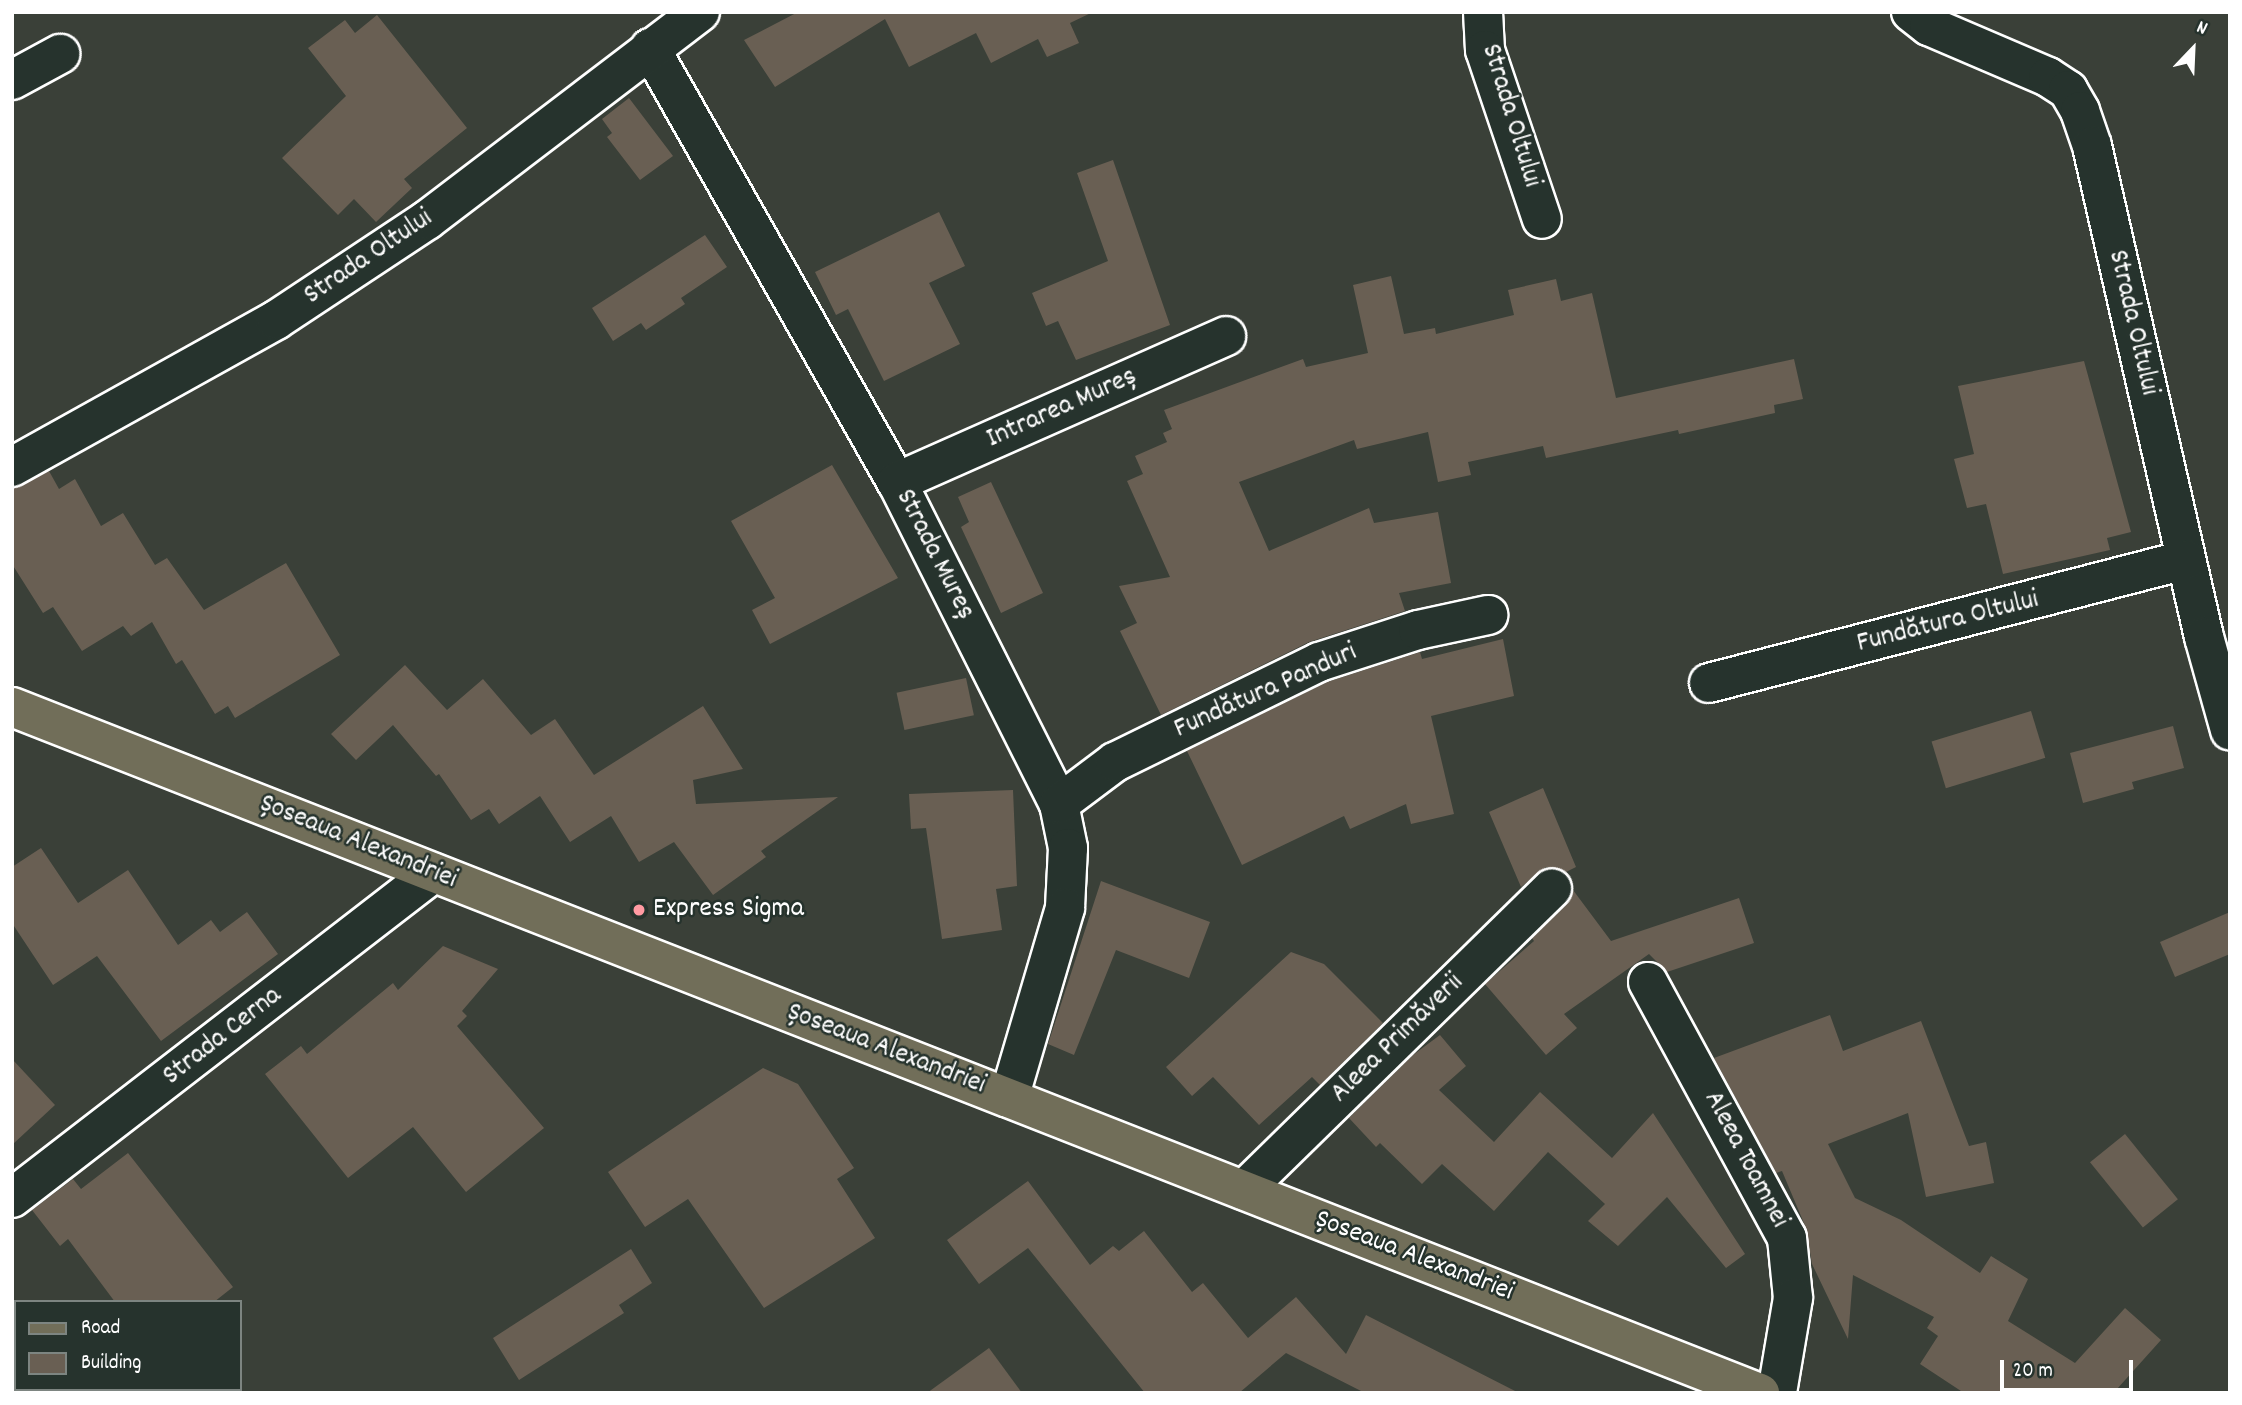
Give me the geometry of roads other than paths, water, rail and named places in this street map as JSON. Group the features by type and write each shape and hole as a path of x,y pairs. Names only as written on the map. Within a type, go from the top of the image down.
{"main road":[{"name":"Șoseaua Alexandriei","path":"12,707 1760,1393"}],"street":[{"name":"Strada Oltului","path":"12,467 298,306 427,220 700,12"},
{"name":"Strada Oltului","path":"1483,12 1485,50 1542,219"},
{"name":"Strada Oltului","path":"1911,12 1929,26 2048,77 2068,90 2080,111 2092,146 2186,560 2217,633 2230,730"},
{"name":"Strada Mureș","path":"650,48 897,482 1059,804 1068,848 1065,908 1009,1098"},
{"path":"12,80 60,54"},
{"name":"Intrarea Mureș","path":"897,482 1226,336"},
{"name":"Fundătura Oltului","path":"1709,683 2186,560"},
{"name":"Fundătura Panduri","path":"1059,804 1115,762 1319,662 1418,630 1488,615"},
{"name":"Strada Cerna","path":"12,1198 433,873"},
{"name":"Aleea Primăverii","path":"1244,1190 1552,888"},
{"name":"Aleea Toamnei","path":"1648,982 1767,1194 1787,1238 1793,1298 1777,1393"}],"place":[{"name":"Express Sigma","path":"639,910"}]}
